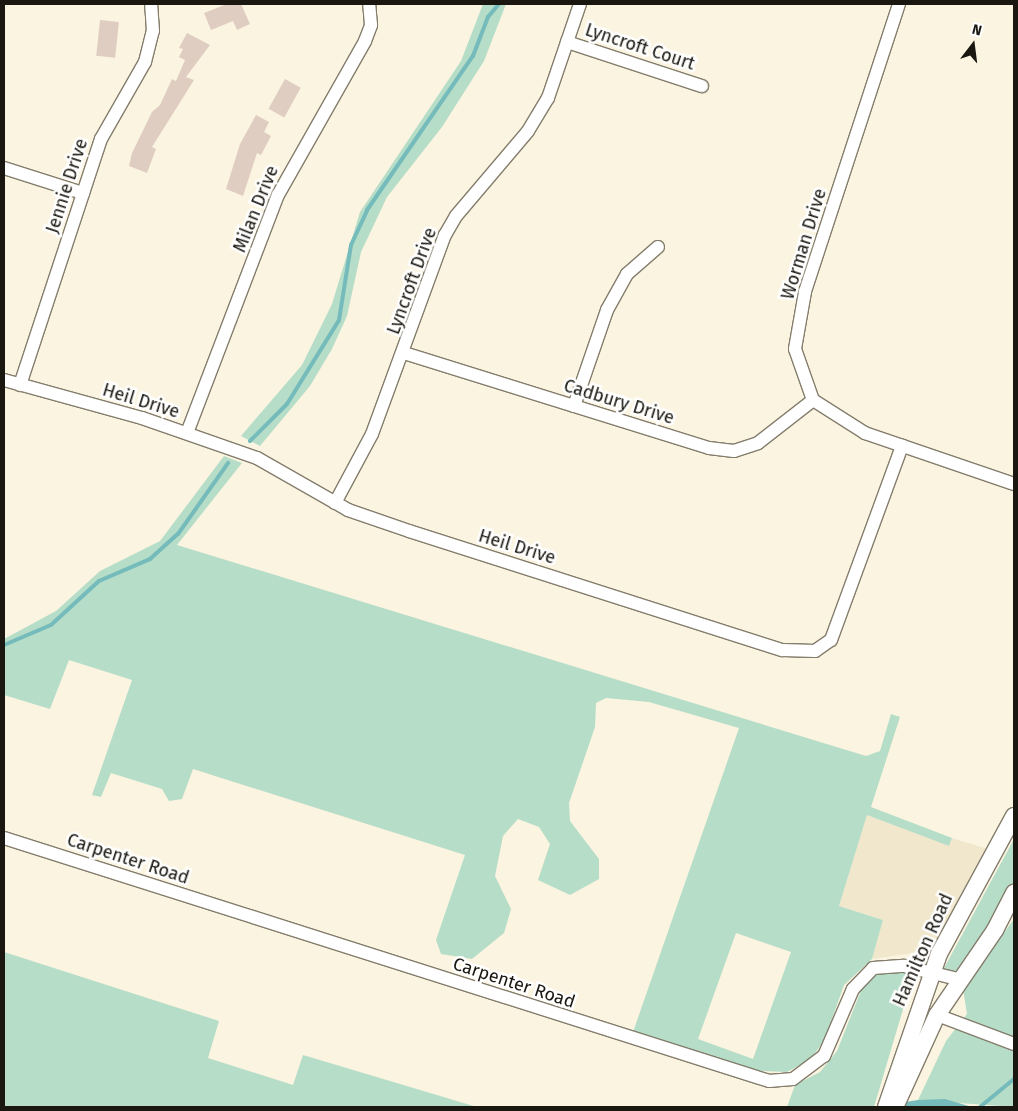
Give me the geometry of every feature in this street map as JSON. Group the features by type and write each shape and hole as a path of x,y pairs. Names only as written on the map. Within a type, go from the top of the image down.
{"main road":[{"name":"Hamilton Road","path":"895,1107 931,974 1014,816"},
{"name":"Hamilton Road","path":"886,1107 906,1066 937,1015 966,974 1014,893"},
{"name":"Hamilton Road","path":"966,974 990,947 1014,908"}],"street":[{"name":"Jennie Drive","path":"20,385 108,124 145,62 152,31 151,4"},
{"name":"Lyncroft Drive","path":"335,503 372,434 404,352 445,235 456,216 528,131 548,98 580,4"},
{"name":"Worman Drive","path":"813,400 795,349 805,292 899,4"},
{"name":"Milan Drive","path":"187,433 278,195 365,41 370,5"},
{"name":"Lyncroft Court","path":"567,42 702,86"},
{"path":"4,168 84,193"},
{"path":"574,406 607,310 627,274 658,247"},
{"name":"Cadbury Drive","path":"404,352 709,448 734,451 758,443 813,400"},
{"name":"Heil Drive","path":"4,380 187,433 257,458 335,503 409,531 782,650 815,651 831,640 841,623 902,446"},
{"path":"813,400 865,433 1014,484"},
{"name":"Carpenter Road","path":"4,838 769,1081 793,1079 824,1056 853,989 873,968 904,966 931,974 966,974"},
{"path":"937,1015 1014,1044"}],"shaded area":[{"path":"867,815 949,846 952,838 991,850 935,950 872,959 883,920 839,906"}],"green space":[{"path":"483,4 506,4 484,61 442,127 387,197 361,252 347,316 332,349 310,386 260,446 241,436 302,365 332,304 360,212 461,61"},
{"path":"224,456 242,463 177,545 866,756 880,751 891,714 900,717 871,807 952,838 949,846 867,815 839,906 883,920 872,959 844,985 825,1039 811,1059 787,1072 760,1071 633,1032 739,728 649,702 606,698 596,703 595,727 569,803 570,821 599,859 599,879 570,895 538,880 550,844 539,827 518,819 503,836 495,876 511,909 504,933 472,959 441,954 436,940 465,855 193,769 182,799 169,801 162,789 111,773 101,797 92,795 132,680 69,660 50,709 4,695 4,639 56,611 100,571 160,541","holes":["736,933 791,952 753,1059 698,1039"]},
{"path":"1014,839 1014,889 963,967 953,972 943,970"},
{"path":"1014,919 1014,1107 918,1100 946,1041 967,1014 963,989"},
{"path":"4,952 219,1021 208,1058 293,1085 303,1055 477,1107 4,1107"},
{"path":"879,972 906,973 912,979 874,1107 787,1107 795,1085 820,1072 837,1051 864,983"}],"water":[{"path":"945,1099 972,1107 874,1107 918,1100"}],"building":[{"path":"227,4 241,4 250,24 237,30 233,21 211,30 204,13"},
{"path":"100,20 119,22 115,58 96,56"},
{"path":"187,33 210,45 186,77 194,80 152,147 156,149 147,173 129,166 132,153 152,112 160,105 172,79 176,81 185,60 179,57 183,49 179,48"},
{"path":"285,79 301,88 284,117 269,109"},
{"path":"256,115 269,122 264,132 271,136 261,155 257,153 243,196 226,189 240,144"}],"waterway":[{"path":"250,441 287,404 339,320 351,245 367,210 473,56 488,17 499,4"},
{"path":"4,645 51,625 99,581 150,559 178,534 228,463"},
{"path":"980,1107 1014,1079"}]}
